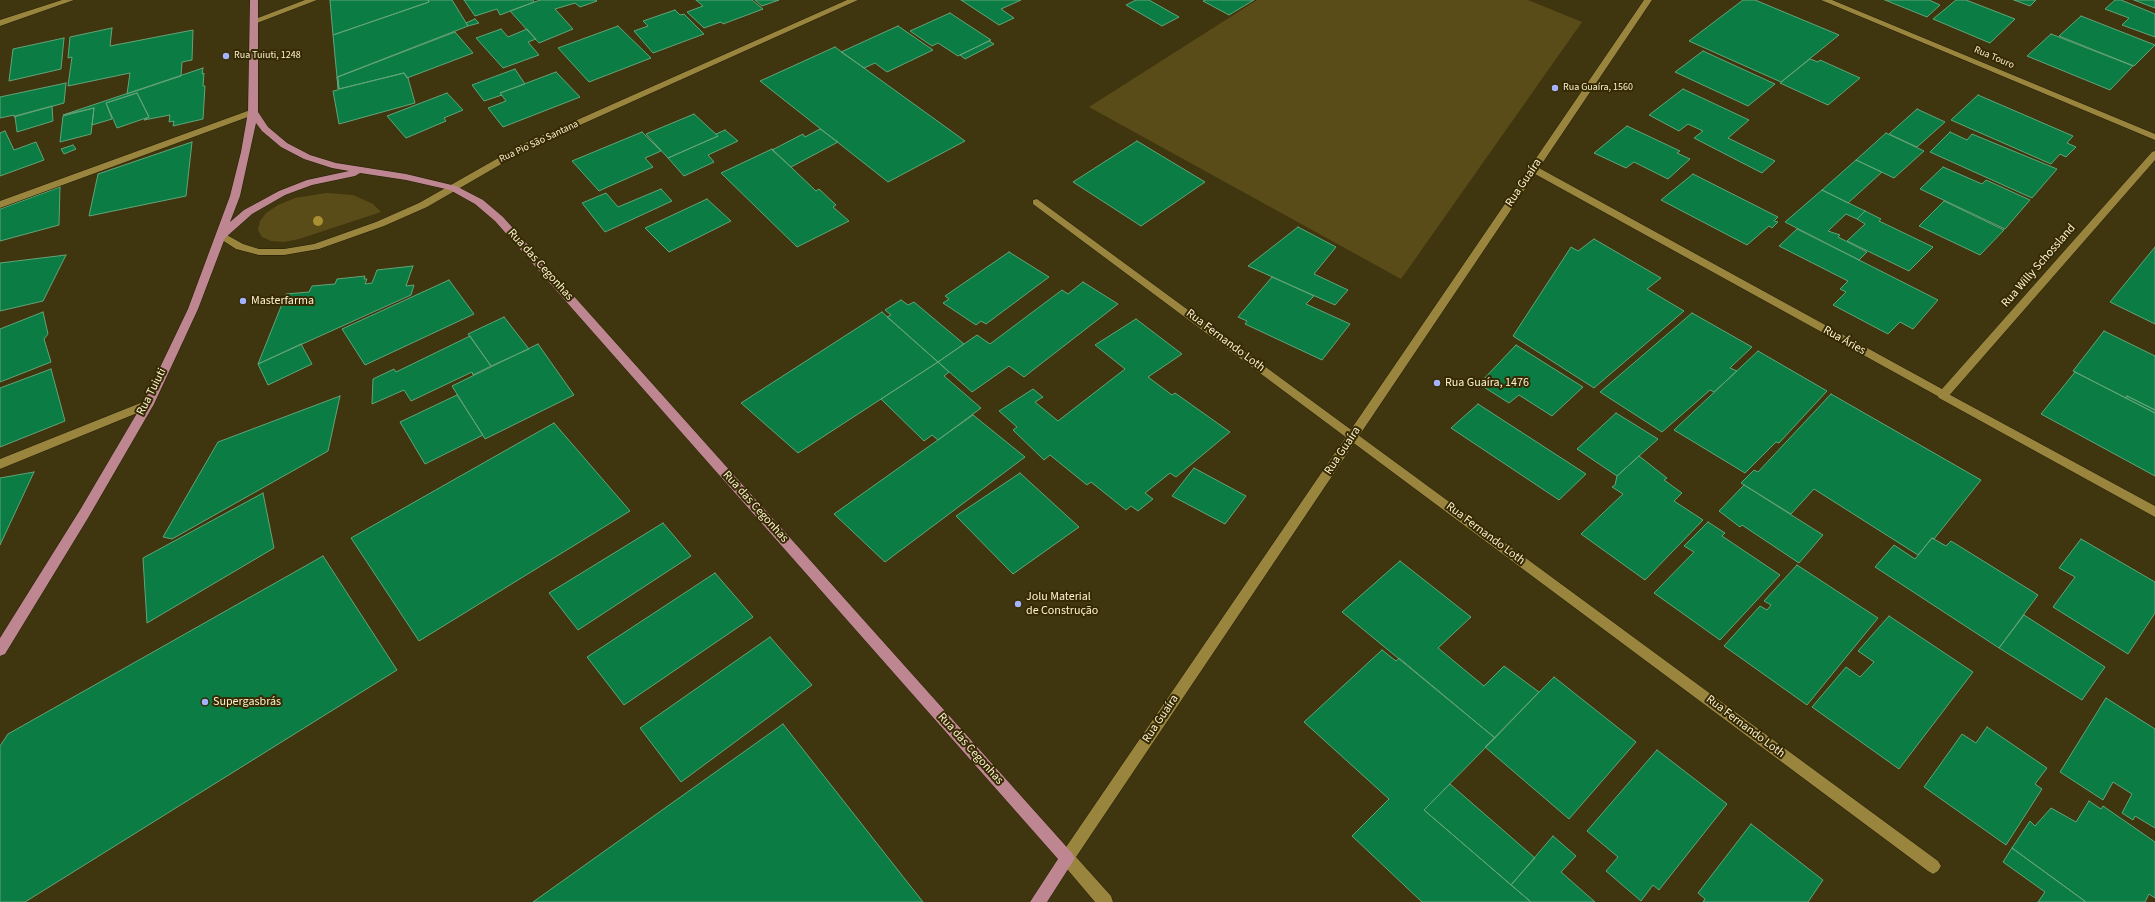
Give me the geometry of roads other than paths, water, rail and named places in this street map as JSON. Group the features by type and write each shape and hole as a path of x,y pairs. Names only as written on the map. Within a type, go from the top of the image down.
{"main road":[{"name":"Rua Tuiuti","path":"0,650 84,514 148,404 193,309 235,196 246,152 252,112 254,0"},
{"path":"252,112 265,129 290,148 307,157 335,166 368,171"},
{"name":"Rua das Cegonhas","path":"368,171 406,177 453,188 479,202 499,219 1067,858"},
{"path":"221,236 248,212 282,193 310,182 340,175 368,171"},
{"name":"Rua Guaíra","path":"1038,902 1067,858"}],"street":[{"path":"0,23 70,0"},
{"path":"254,21 313,0"},
{"name":"Rua Pio São Santana","path":"221,236 240,247 259,252 284,252 315,248 380,224 423,205 526,146 854,0"},
{"name":"Rua Guaíra","path":"1067,858 1648,0"},
{"name":"Rua Touro","path":"1825,0 2155,137"},
{"path":"0,205 252,112"},
{"name":"Rua Willy Schossland","path":"1943,395 2155,154"},
{"name":"Rua Áries","path":"1533,170 2155,512"},
{"name":"Rua Fernando Loth","path":"1037,202 1933,866"},
{"path":"0,464 148,404"},
{"name":"Rua das Cegonhas","path":"1067,858 1105,902"}],"place":[{"name":"Rua Tuiuti, 1248","path":"226,56"},
{"name":"Rua Guaíra, 1560","path":"1555,88"},
{"name":"Masterfarma","path":"243,301"},
{"name":"Rua Guaíra, 1476","path":"1437,383"},
{"name":"Jolu Material de Construção","path":"1018,604"},
{"name":"Supergasbrás","path":"205,702"}]}
